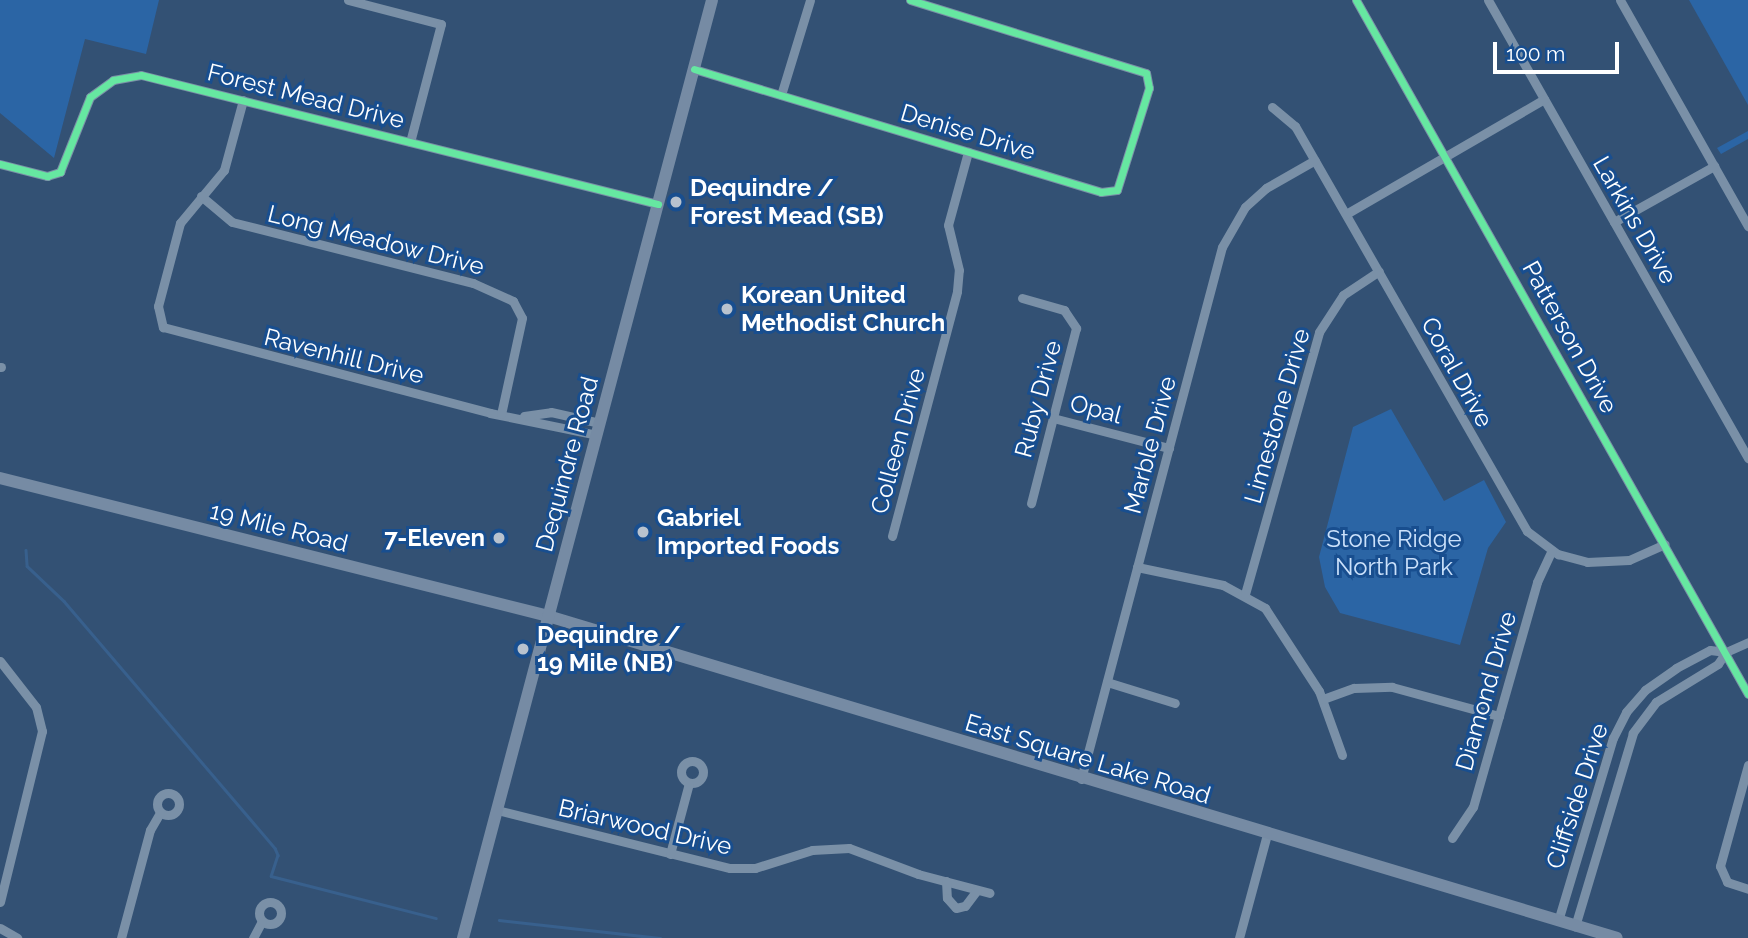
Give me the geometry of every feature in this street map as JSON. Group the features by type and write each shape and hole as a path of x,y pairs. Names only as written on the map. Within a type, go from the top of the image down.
{"main road":[{"name":"Dequindre Road","path":"463,938 712,0"},
{"name":"19 Mile Road","path":"0,478 548,616"},
{"name":"East Square Lake Road","path":"548,616 1081,779 1617,938"}],"street":[{"path":"348,0 441,24 410,142"},
{"path":"781,95 810,0"},
{"path":"910,0 948,12 952,0"},
{"name":"Patterson Drive","path":"1356,0 1748,694"},
{"name":"Larkins Drive","path":"1488,0 1748,458"},
{"path":"1620,0 1748,226"},
{"name":"Denise Drive","path":"694,69 968,152 1114,192 1129,158 1149,77 1141,70 948,12"},
{"name":"Forest Mead Drive","path":"0,164 47,176 60,172 68,160 85,104 104,85 121,77 153,77 658,204"},
{"path":"1346,214 1545,99"},
{"path":"201,196 224,170 243,100"},
{"name":"Coral Drive","path":"1272,107 1296,127 1512,511 1533,536 1552,550 1575,560 1608,563 1640,557 1665,544"},
{"name":"Colleen Drive","path":"892,536 957,291 959,270 948,225 968,152"},
{"name":"Marble Drive","path":"1081,779 1216,270 1234,220 1266,188 1315,160"},
{"path":"1614,222 1714,166"},
{"name":"Ravenhill Drive","path":"201,196 180,223 158,306 160,323 174,333 501,414 524,416 551,412 598,429"},
{"name":"Long Meadow Drive","path":"201,196 232,222 474,283 513,301 523,318 501,414"},
{"name":"Limestone Drive","path":"1245,594 1319,332 1343,295 1379,271"},
{"name":"Ruby Drive","path":"1022,298 1064,310 1074,321 1075,335 1031,503"},
{"name":"Opal","path":"1053,418 1169,448"},
{"name":"Diamond Drive","path":"1452,838 1473,807 1537,582 1552,550"},
{"path":"1138,567 1217,583 1245,594 1275,619 1323,699 1342,755"},
{"name":"Cliffside Drive","path":"1558,920 1613,738 1626,712 1645,690 1676,668 1710,650 1726,652 1748,642"},
{"name":"Cliffside Drive","path":"1575,926 1607,815 1640,721 1656,702 1718,664 1726,652"},
{"path":"0,661 31,699 42,722 41,749 0,902"},
{"path":"1107,682 1175,703"},
{"path":"1323,699 1354,688 1392,687 1499,716"},
{"name":"Cliffside Drive","path":"1626,712 1640,721"},
{"path":"1748,765 1721,874 1727,882 1748,889"},
{"path":"670,854 689,783"},
{"name":"Briarwood Drive","path":"497,810 670,854 743,869 811,850 849,848 990,893"},
{"name":"Cliffside Drive","path":"1591,810 1607,815"},
{"path":"121,938 150,830 160,813"},
{"path":"1239,938 1267,834"},
{"path":"946,881 947,898 956,908 965,906 977,890"},
{"path":"253,938 262,921"},
{"path":"0,928 16,938"}],"green space":[{"path":"0,0 159,0 146,54 85,39 54,158 0,113"},
{"path":"1689,0 1748,0 1748,105"},
{"path":"1748,131 1748,139 1721,154 1717,148"},
{"name":"Stone Ridge North Park","path":"1391,409 1444,501 1484,480 1506,522 1488,548 1460,645 1340,613 1325,587 1319,557 1353,427"}],"waterway":[{"path":"26,550 27,566 64,601 275,848 278,855 271,876 436,918"},
{"path":"499,920 660,938"}],"cycle path":[{"path":"694,69 1101,192 1117,190 1149,88 1146,73 910,0"},
{"path":"1356,0 1748,694"},
{"path":"0,164 47,176 60,172 90,97 113,80 141,75 658,204"}],"place":[{"name":"Dequindre / Forest Mead (SB)","path":"676,202"},
{"name":"Korean United Methodist Church","path":"727,309"},
{"name":"Gabriel Imported Foods","path":"643,532"},
{"name":"7-Eleven","path":"499,538"},
{"name":"Dequindre / 19 Mile (NB)","path":"523,649"}]}
